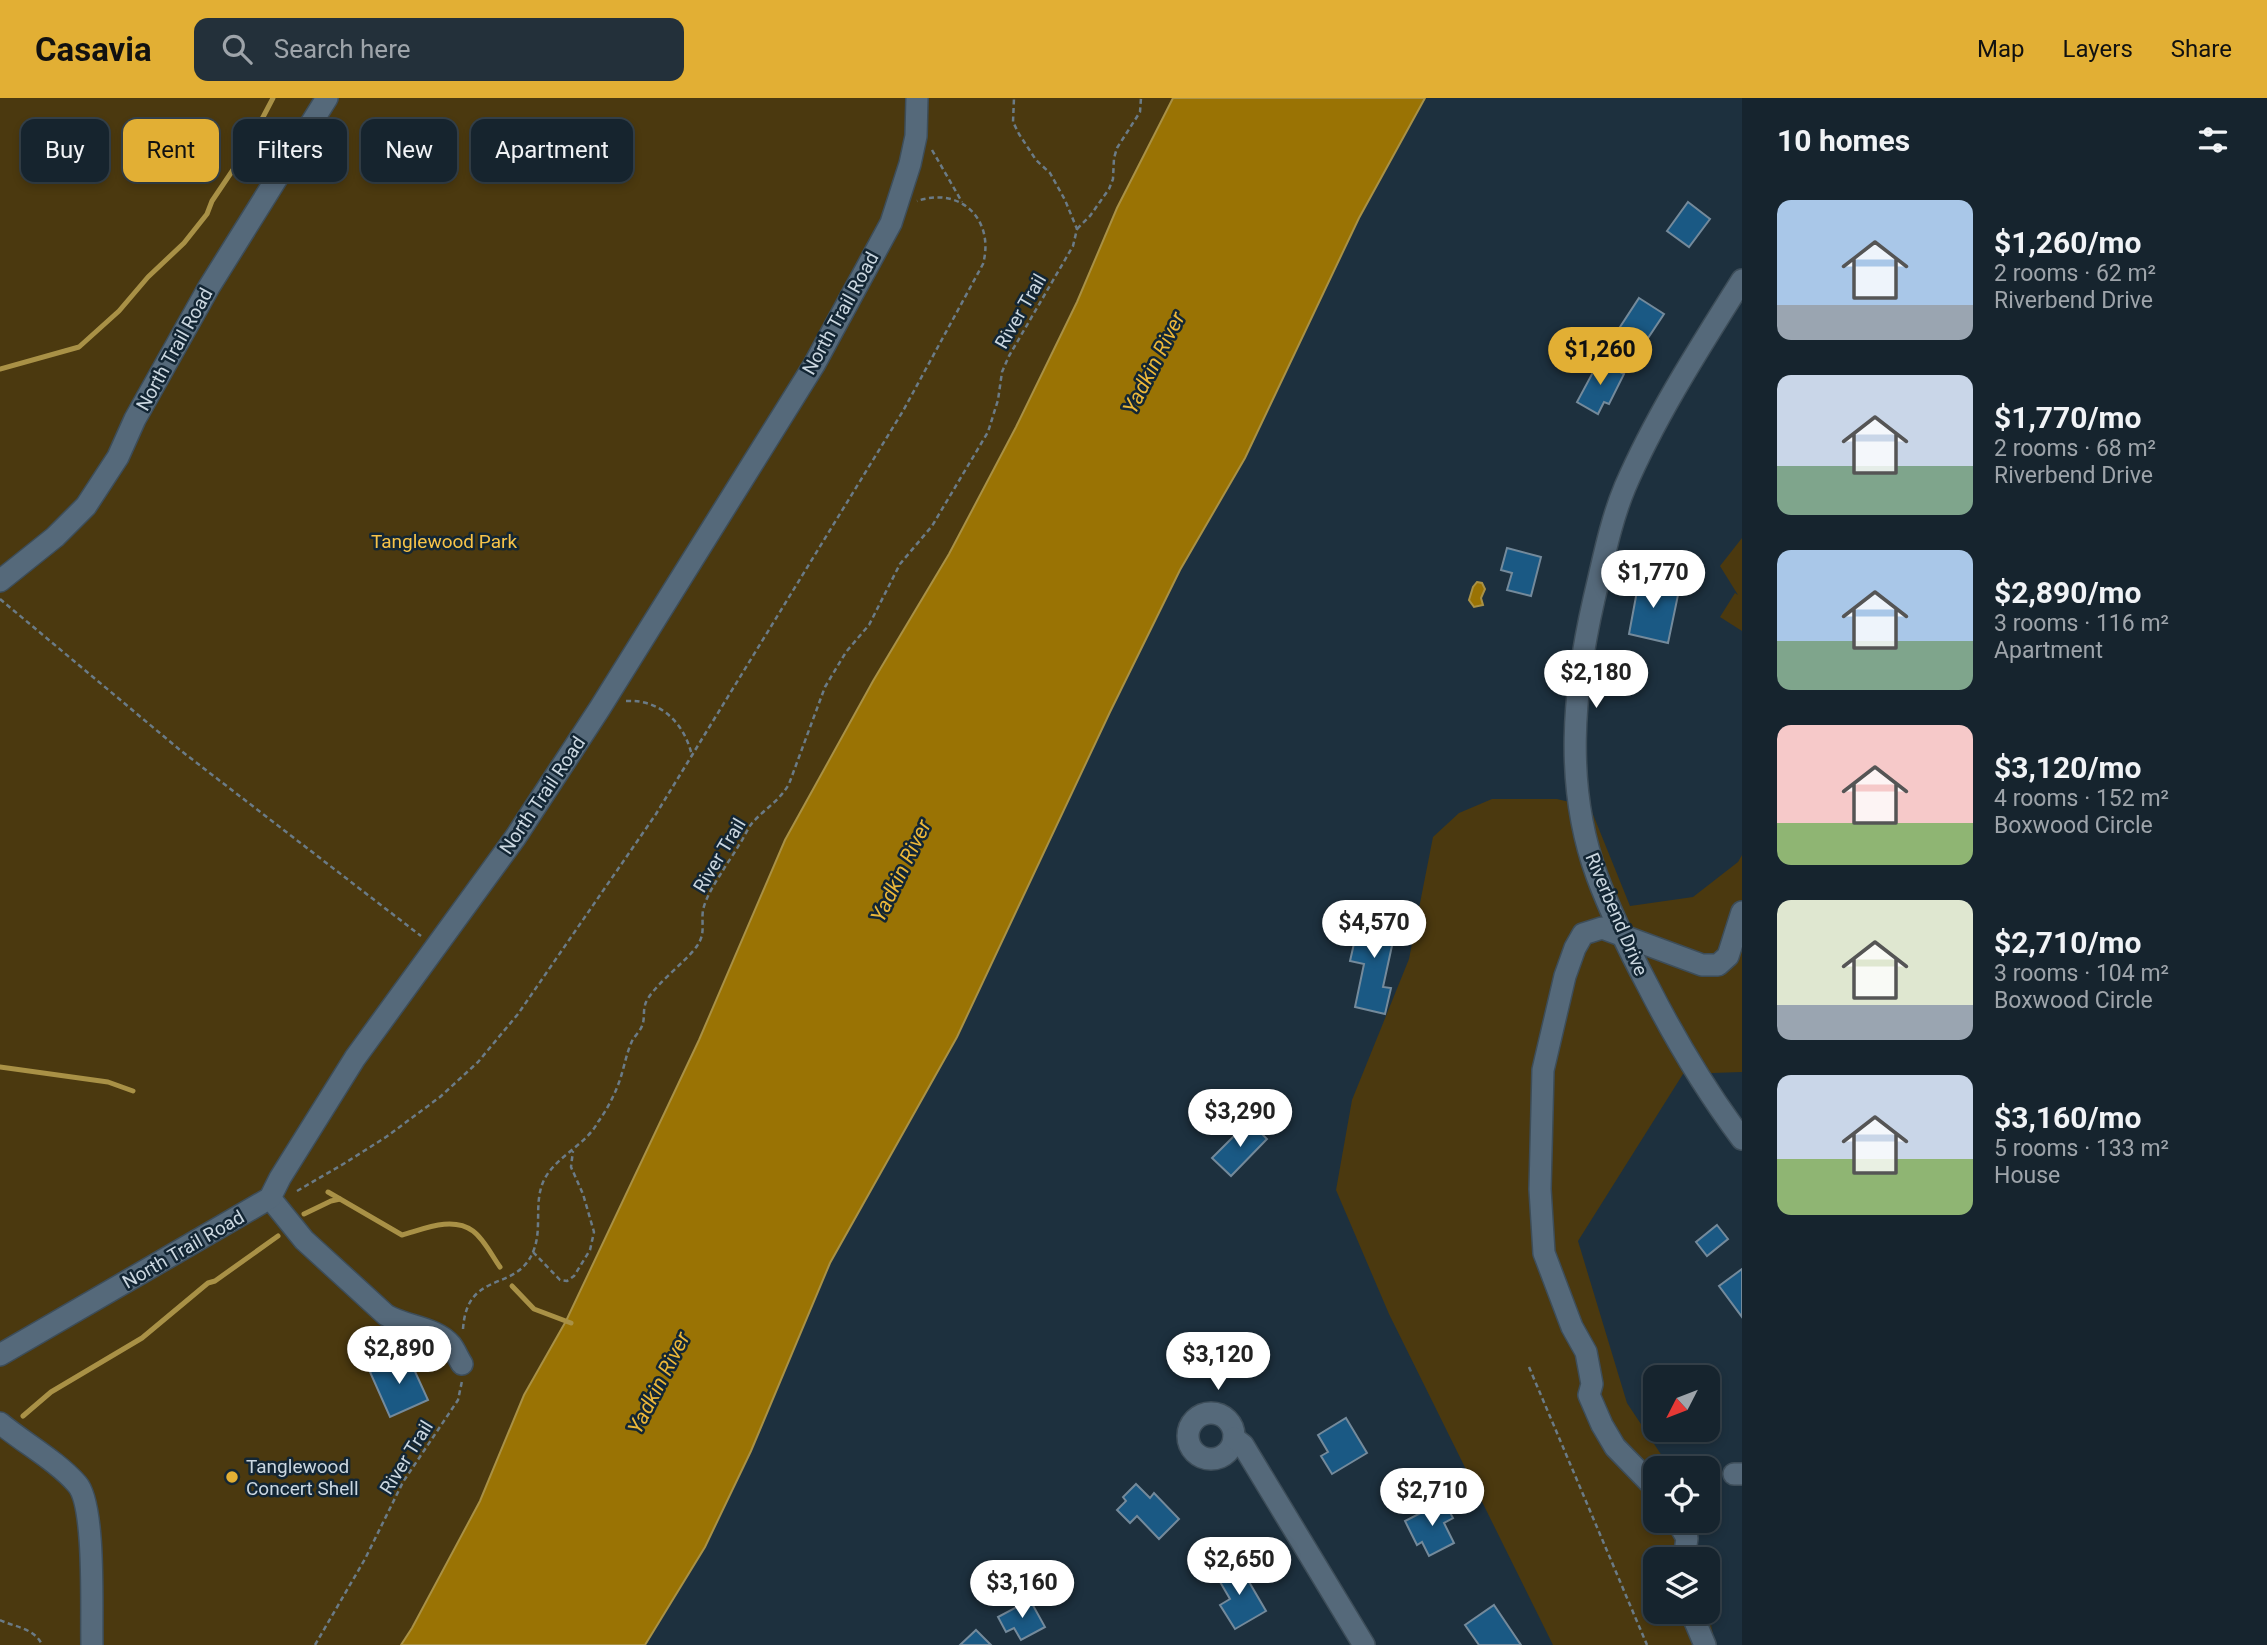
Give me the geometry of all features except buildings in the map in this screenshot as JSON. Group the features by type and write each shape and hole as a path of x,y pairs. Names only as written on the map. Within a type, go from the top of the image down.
{"street":[{"name":"North Trail Road","path":"0,582 55,537 86,506 118,457 135,419 209,287 327,98"},
{"name":"North Trail Road","path":"0,1355 270,1198 355,1058 516,838 814,365 891,223 916,136 917,98"},
{"name":"Riverbend Drive","path":"1742,280 1671,397 1638,458 1613,521 1591,614 1575,708 1575,763 1582,821 1597,875 1621,934 1667,1023 1721,1112 1742,1139"},
{"path":"1643,1476 1615,1447 1602,1425 1589,1395 1592,1384 1586,1352 1572,1327 1544,1253 1541,1227 1543,1070 1565,976 1583,934 1602,928 1702,965 1718,965 1728,956 1742,912"},
{"path":"270,1198 304,1240 386,1315 398,1323 437,1334 450,1344 462,1364"},
{"path":"0,1423 66,1473 79,1485 85,1496 90,1543 92,1645"},
{"path":"1234,1438 1243,1446 1364,1645"},
{"path":"1696,1624 1704,1645"}],"path":[{"path":"1013,98 1013,122 1036,160 1050,173 1058,186 1077,229 1090,216 1114,179 1117,148 1140,111 1141,98"},
{"path":"270,1198 296,1191 386,1137 440,1097 478,1062 563,950 656,814 903,411 983,264 986,253 984,231 979,221 964,205 930,145"},
{"path":"891,223 908,206 926,198 946,198 964,205"},
{"name":"River Trail","path":"315,1645 365,1559 403,1482 458,1400 463,1378 464,1315 469,1302 487,1285 502,1281 524,1266 533,1252 538,1222 537,1206 546,1176 555,1164 594,1130 618,1086 633,1040 642,1027 645,1006 651,995 697,946 704,934 704,909 722,871 751,824 782,796 789,784 825,687 846,652 869,625 900,564 932,526 988,432 998,400 1002,372 1009,356 1069,255 1077,229"},
{"path":"0,599 180,750 436,948"},
{"path":"600,708 631,701 661,709 685,734 692,756"},
{"path":"533,1252 560,1280 567,1281 574,1276 590,1250 594,1232 583,1194 571,1167 573,1150"},
{"path":"1530,1367 1647,1645"},
{"path":"0,1619 30,1631 40,1639 42,1645"}],"green space":[{"name":"Tanglewood Park","path":"0,98 1173,98 1117,208 1077,302 1016,427 949,554 873,681 785,840 699,1040 566,1321 524,1395 480,1501 401,1645 0,1645"},
{"path":"1742,538 1742,631 1720,617 1735,593 1738,595 1720,566"},
{"path":"1492,799 1557,799 1590,807 1630,906 1693,897 1738,862 1742,855 1742,1072 1683,1074 1578,1241 1627,1403 1643,1427 1643,1442 1653,1442 1662,1456 1643,1456 1643,1533 1694,1533 1696,1547 1643,1547 1643,1624 1711,1624 1715,1645 1553,1645 1389,1314 1336,1190 1352,1100 1409,959 1433,837 1459,813"}],"water":[{"name":"Yadkin River","path":"1173,98 1425,98 1359,218 1245,458 1180,570 957,1037 830,1263 751,1451 705,1547 645,1645 401,1645 480,1501 524,1395 566,1321 699,1040 785,840 873,681 949,554 1016,427 1077,302 1117,208"},
{"path":"1477,582 1482,583 1485,589 1481,598 1483,605 1474,607 1469,600"}],"waterway":[{"path":"0,369 79,347 119,311 148,277 184,243 207,214 212,201 247,149 273,98"},
{"path":"0,1067 108,1082 133,1091"},
{"path":"328,1192 402,1235 438,1225 456,1224 465,1227 481,1238 500,1267"},
{"path":"304,1214 340,1199"},
{"path":"23,1416 51,1392 142,1338 208,1283 215,1281 278,1236"},
{"path":"512,1286 534,1309 571,1323"}],"place":[{"name":"Tanglewood Concert Shell","path":"232,1477"}]}
